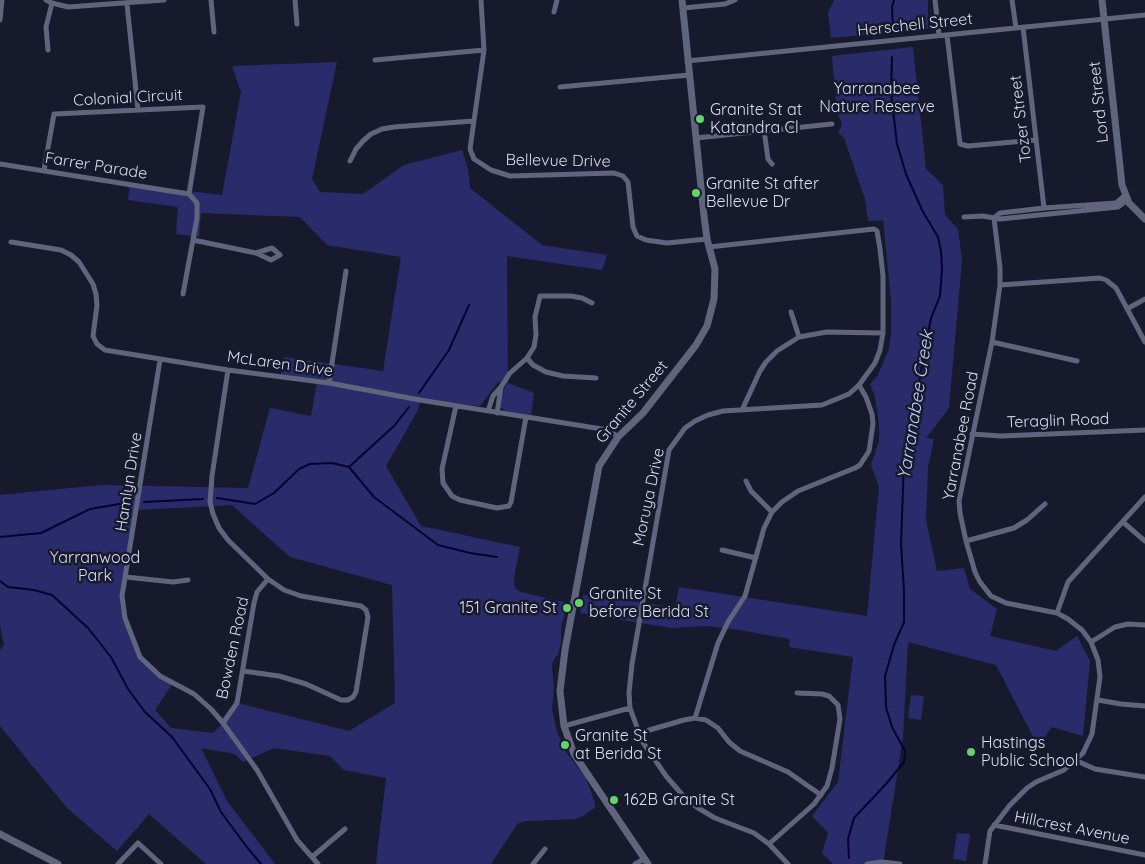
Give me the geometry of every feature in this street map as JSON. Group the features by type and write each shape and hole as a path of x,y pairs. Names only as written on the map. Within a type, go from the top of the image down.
{"street":[{"path":"0,20 2,0"},
{"path":"48,50 46,27 49,2 68,7 164,0"},
{"path":"211,0 214,32"},
{"path":"295,0 297,24"},
{"name":"Bellevue Drive","path":"481,0 484,50 470,149 474,159 491,170 510,176 614,173 623,176 628,182 633,227 638,236 646,240 667,243 707,239"},
{"path":"554,12 557,0"},
{"name":"Granite Street","path":"646,861 579,762 564,726 560,702 561,679 599,466 618,437 643,413 696,345 712,313 715,284 714,269 707,239 682,0"},
{"path":"682,8 725,4 735,0"},
{"path":"935,0 939,35"},
{"path":"1012,0 1016,28"},
{"name":"Lord Street","path":"1102,0 1120,175 1126,198"},
{"path":"127,4 138,110"},
{"name":"Herschell Street","path":"688,61 1145,15"},
{"name":"Tozer Street","path":"1022,27 1044,208"},
{"path":"947,35 960,144 968,146 1036,140"},
{"path":"375,60 484,50"},
{"path":"560,87 689,74"},
{"name":"Colonial Circuit","path":"44,170 54,114 203,107 188,194"},
{"path":"350,161 363,140 382,129 474,121"},
{"path":"696,138 832,124"},
{"path":"764,130 768,159 772,164"},
{"name":"Farrer Parade","path":"0,164 188,194"},
{"path":"183,294 197,218 197,203 188,194"},
{"path":"994,218 1000,213 1116,203 1126,198"},
{"path":"964,217 983,216 1000,219 1118,206 1126,198"},
{"path":"1126,198 1132,207 1145,219"},
{"name":"Yarranabee Road","path":"985,864 988,839 994,825 1010,804 1027,788 1064,770 1083,753 1090,741 1098,700 1100,670 1095,649 1075,624 1057,613 1006,604 991,596 975,572 966,542 959,502 992,342 1000,285 1000,268 994,218"},
{"name":"Moruya Drive","path":"709,247 874,229 877,231 883,276 883,333 880,350 875,362 859,385 848,394 822,405 723,411 695,421 677,437 669,450 632,664 629,693 630,708 647,749 666,776 686,799 716,818 754,834 769,844 787,864"},
{"path":"696,241 706,230"},
{"path":"193,240 256,253"},
{"name":"McLaren Drive","path":"11,242 61,250 79,262 93,284 96,294 97,305 93,336 97,344 105,350 160,360 329,383 456,406 602,429 610,431 618,437"},
{"path":"329,383 346,271"},
{"path":"1000,285 1100,278 1106,280 1116,288 1145,342"},
{"path":"488,411 493,396 510,373 527,358 534,347 535,317 540,296 571,296 592,302"},
{"path":"1127,310 1145,299"},
{"path":"792,312 799,337"},
{"path":"742,410 766,362 777,351 799,337 828,332 883,333"},
{"path":"992,342 1077,361"},
{"path":"527,358 533,365 546,372 563,376 596,378"},
{"name":"Hamlyn Drive","path":"160,360 122,596 125,618 140,657 160,676 194,694 223,723 257,770 297,840 318,864"},
{"path":"228,370 212,476 212,508 218,528 268,579 284,590 301,596 361,606 366,610 368,617 356,692 348,700 341,700 306,684 278,676 243,671"},
{"path":"696,718 718,643 728,622 745,596 764,528 772,512 798,491 855,468 864,460 871,443 873,424 870,406 859,385"},
{"path":"497,412 501,387"},
{"path":"456,406 442,469 444,483 452,496 460,500 497,508 509,506 511,502 526,417"},
{"name":"Teraglin Road","path":"972,434 1001,436 1145,430"},
{"path":"746,481 751,491 772,512"},
{"path":"1057,613 1068,582 1145,498"},
{"path":"966,542 1014,528 1027,520 1044,504"},
{"path":"1123,522 1145,541"},
{"path":"722,550 756,558"},
{"path":"126,577 173,582 188,580"},
{"name":"Bowden Road","path":"223,723 237,703 254,603 257,592 268,579"},
{"path":"1091,642 1115,627 1128,624 1145,625"},
{"path":"769,844 814,804 830,779 840,712 838,705 829,696 814,693 797,694"},
{"path":"1098,700 1145,706"},
{"path":"564,726 630,708"},
{"path":"639,733 696,718 712,723 734,748 788,772 821,795"},
{"path":"1077,760 1095,769 1145,777"},
{"name":"Hillcrest Avenue","path":"994,825 1145,855"},
{"path":"312,857 345,829"},
{"path":"0,834 58,864"},
{"path":"118,864 138,843 161,864"},
{"path":"533,864 544,849"},
{"path":"635,864 646,861"},
{"path":"867,864 882,862 900,864"}],"green space":[{"path":"834,0 928,0 928,29 831,38 828,13"},
{"name":"Yarranabee Nature Reserve","path":"913,47 926,169 943,185 945,215 958,229 962,260 949,408 926,438 934,439 928,467 926,520 937,571 964,568 970,589 997,609 990,636 1056,651 1077,636 1090,661 1083,736 1052,727 1038,746 996,665 908,642 903,737 883,864 833,864 822,853 828,833 812,816 838,782 853,657 789,647 790,639 733,629 706,626 671,628 580,613 583,595 675,607 679,587 867,616 879,487 871,465 879,441 879,424 875,397 870,384 878,375 889,349 891,299 883,220 868,221 865,199 844,138 838,132 842,122 837,114 832,56"},
{"name":"Yarranwood Park","path":"337,62 312,179 320,192 363,194 404,165 462,150 468,169 470,188 542,245 607,255 602,270 507,256 508,383 534,393 531,415 506,411 500,407 505,386 508,384 498,382 480,406 420,400 418,410 386,466 421,526 520,547 514,577 515,588 521,592 568,603 561,627 561,643 552,667 554,689 552,709 557,732 566,752 586,778 595,808 575,819 518,823 491,864 376,864 386,778 344,770 330,756 274,748 243,762 235,754 201,748 227,801 275,864 206,864 149,814 117,851 67,808 0,726 0,650 4,645 0,624 0,495 101,485 248,488 270,408 311,416 317,382 280,378 284,357 383,371 401,257 327,245 300,217 201,213 199,237 176,234 178,207 128,200 130,184 222,195 241,92 232,66","holes":["232,505 290,557 392,585 395,703 349,731 237,703 223,723 213,733 171,728 155,710 173,683 140,657 125,618 122,596 137,510"]},
{"path":"911,695 924,696 921,720 908,718"},
{"path":"957,833 970,834 966,861 953,859"}],"waterway":[{"path":"893,27 892,7 894,0"},
{"name":"Yarranabee Creek","path":"849,858 848,839 854,818 904,762 905,751 892,727 886,707 885,676 894,645 904,622 901,544 904,461 931,318 940,296 942,269 938,237 922,210 906,174 897,144 891,93 892,57"},
{"path":"419,393 449,350 469,305"},
{"path":"217,498 255,504 274,493 299,469 310,464 332,463 349,467 394,426 409,407"},
{"path":"349,467 374,497 438,545 497,557"},
{"path":"144,502 203,499"},
{"path":"0,537 41,533 90,509 131,502"},
{"path":"0,581 8,587 34,590 52,595 88,628 111,657 128,689 145,712 172,737 210,789 221,812 261,864"}],"place":[{"name":"Granite St at Katandra Cl","path":"700,119"},
{"name":"Granite St after Bellevue Dr","path":"696,193"},
{"name":"Granite St before Berida St","path":"579,603"},
{"name":"151 Granite St","path":"567,608"},
{"name":"Granite St at Berida St","path":"565,745"},
{"name":"Hastings Public School","path":"971,752"},
{"name":"162B Granite St","path":"614,800"}]}
